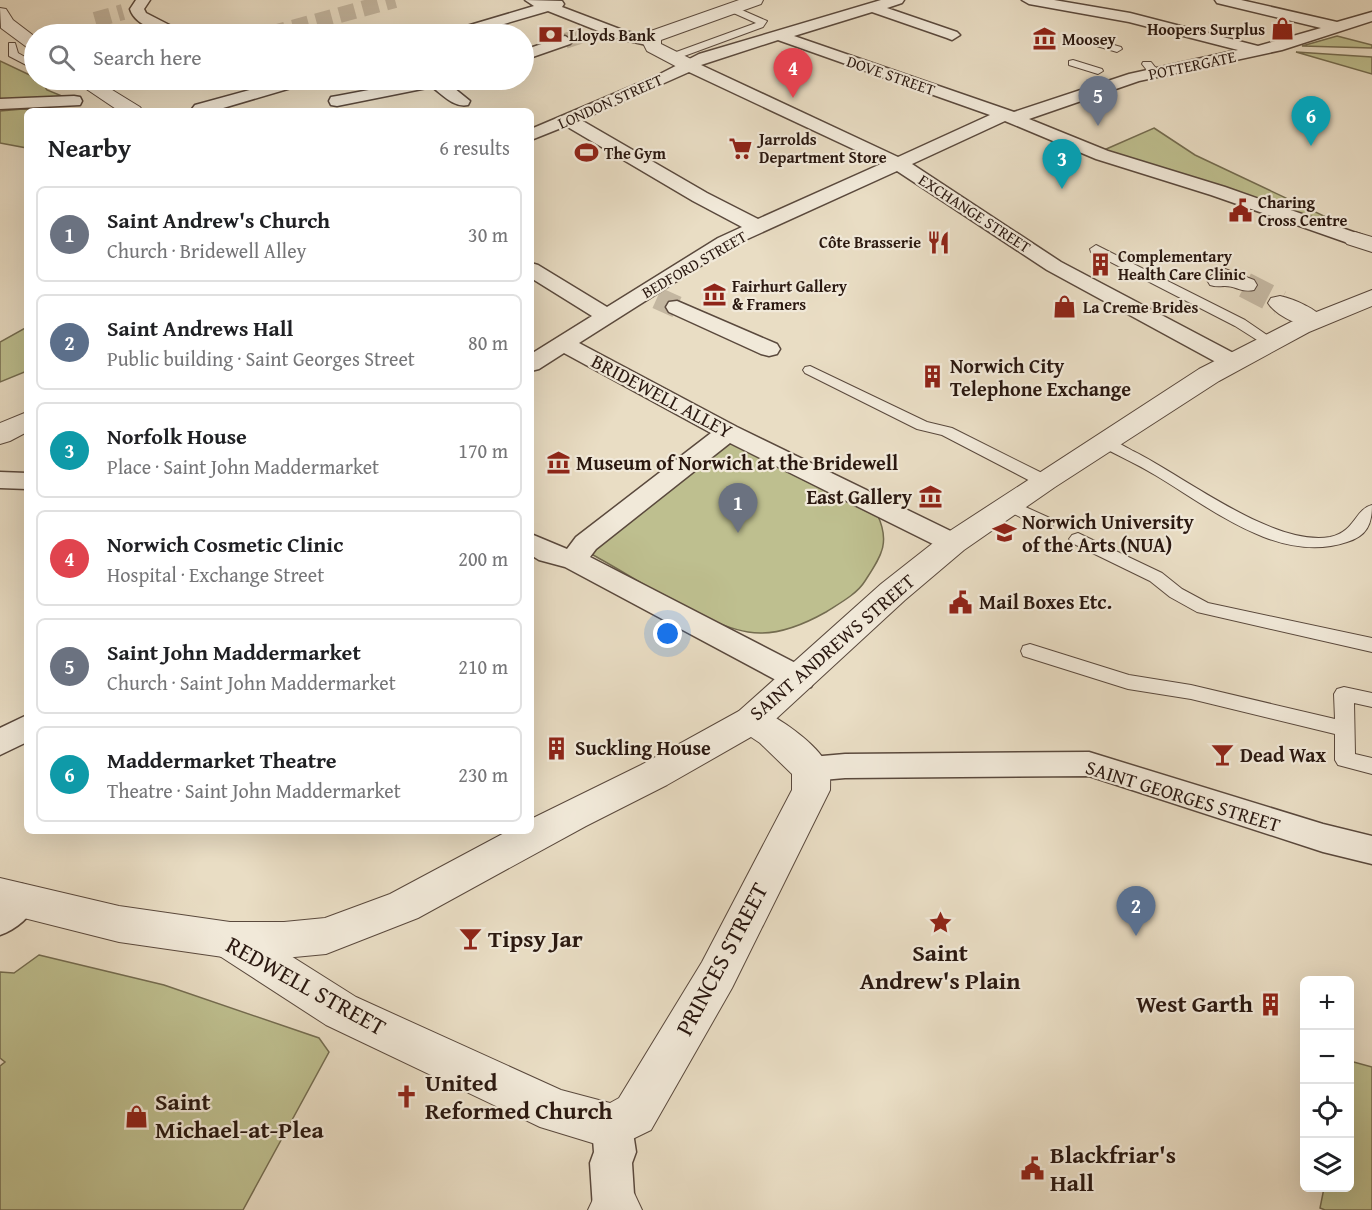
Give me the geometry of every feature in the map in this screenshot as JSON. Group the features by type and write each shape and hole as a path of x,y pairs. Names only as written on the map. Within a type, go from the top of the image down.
{"street":[{"path":"532,0 602,29 651,41"},
{"path":"490,24 570,0"},
{"path":"651,41 654,36 674,28 755,0"},
{"name":"LONDON STREET","path":"534,134 568,120 680,61 705,57 897,0"},
{"path":"1029,0 1130,18 1258,51"},
{"path":"1222,0 1338,27"},
{"path":"1,6 9,38 24,48"},
{"path":"134,7 139,15 153,24"},
{"path":"874,8 952,35"},
{"name":"POTTERGATE","path":"1009,117 1151,68 1258,51 1372,16"},
{"path":"534,52 628,19"},
{"name":"DOVE STREET","path":"777,35 1009,117 1102,155 1218,191 1363,242"},
{"path":"9,38 24,42"},
{"path":"651,41 653,46 680,61"},
{"name":"EXCHANGE STREET","path":"680,61 898,164 1054,266 1233,362"},
{"path":"101,90 128,108"},
{"path":"204,108 267,90"},
{"path":"321,90 344,106 383,90"},
{"path":"450,90 462,101"},
{"path":"0,104 74,100"},
{"name":"BEDFORD STREET","path":"534,362 608,317 660,299 725,242 1009,117"},
{"path":"568,120 700,197 758,227"},
{"path":"534,271 608,317"},
{"path":"1219,280 1225,276 1245,285"},
{"name":"SAINT ANDREWS STREET","path":"230,940 284,940 326,936 404,906 572,815 654,775 752,720 800,679 879,604 953,543 1104,442 1233,362 1313,321 1372,297"},
{"path":"660,299 769,349"},
{"path":"1281,303 1313,321"},
{"name":"BRIDEWELL ALLEY","path":"565,345 728,432 953,543"},
{"path":"0,435 24,422"},
{"path":"573,560 586,543 728,432"},
{"path":"0,480 24,481"},
{"path":"534,545 549,554 573,560 800,679"},
{"path":"752,720 773,734 811,769"},
{"path":"0,743 24,729"},
{"name":"SAINT GEORGES STREET","path":"811,769 845,766 1089,764 1323,838 1372,850"},
{"name":"PRINCES STREET","path":"612,1126 635,1114 717,975 811,790 811,769"},
{"name":"REDWELL STREET","path":"7,905 230,940 341,1011 556,1111 612,1126"},
{"path":"612,1126 615,1152 610,1163 614,1210"}],"lane":[{"path":"680,61 760,25 762,21 732,9"},
{"path":"24,39 9,38 13,54 24,60"},
{"path":"1092,42 1117,49"},
{"path":"1073,63 1098,71"},
{"path":"1096,249 1240,323 1270,342"},
{"path":"810,370 922,426 947,431 1044,481"},
{"path":"1104,442 1157,470 1241,520 1271,533 1303,541 1326,543 1353,534 1372,510"},
{"path":"1010,505 1046,523"},
{"path":"1078,539 1156,577 1176,593 1203,608 1372,645"},
{"path":"1030,651 1128,682 1191,692 1345,729"},
{"path":"1372,700 1344,694 1345,760 1372,766"}],"green space":[{"path":"1337,36 1372,45 1372,48 1302,46"},
{"path":"1296,52 1372,57 1372,74"},
{"path":"0,61 24,72 24,90 47,90 74,101 0,104"},
{"path":"24,109 24,147 0,143 0,111"},
{"path":"1154,128 1195,155 1343,225 1336,229 1104,150"},
{"path":"24,329 24,372 0,382 0,342"},
{"path":"728,441 877,514 884,541 880,556 862,586 853,594 826,612 798,625 768,633 748,632 730,628 690,610 593,555 592,547"},
{"path":"39,955 164,985 319,1038 329,1052 243,1210 0,1210 0,1066 5,1062 0,1058 0,972 14,973"},
{"path":"1354,1062 1372,1067 1372,1210 1325,1210 1320,1208 1323,1192 1354,1192"}],"tunnel":[{"path":"307,24 395,0"},
{"path":"95,20 123,12"},
{"path":"565,41 580,36"},
{"path":"1245,285 1280,303"},
{"path":"657,298 677,307"}],"place":[{"name":"Hoopers Surplus","path":"1283,29"},
{"name":"Lloyds Bank","path":"551,35"},
{"name":"Moosey","path":"1044,39"},
{"name":"Norwich Cosmetic Clinic","path":"793,98"},
{"name":"Saint John Maddermarket","path":"1098,126"},
{"name":"Maddermarket Theatre","path":"1311,146"},
{"name":"Jarrolds Department Store","path":"741,148"},
{"name":"The Gym","path":"586,153"},
{"name":"Norfolk House","path":"1062,189"},
{"name":"Charing Cross Centre","path":"1240,211"},
{"name":"Côte Brasserie","path":"939,242"},
{"name":"Complementary Health Care Clinic","path":"1100,265"},
{"name":"Fairhurt Gallery & Framers","path":"714,295"},
{"name":"La Creme Brides","path":"1065,307"},
{"name":"Norwich City Telephone Exchange","path":"932,377"},
{"name":"Museum of Norwich at the Bridewell","path":"558,463"},
{"name":"East Gallery","path":"930,497"},
{"name":"Saint Andrew's Church","path":"738,533"},
{"name":"Norwich University of the Arts (NUA)","path":"1004,533"},
{"name":"Mail Boxes Etc.","path":"961,602"},
{"name":"Suckling House","path":"557,748"},
{"name":"Dead Wax","path":"1222,755"},
{"name":"Saint Andrew's Plain","path":"940,923"},
{"name":"Saint Andrews Hall","path":"1136,936"},
{"name":"Tipsy Jar","path":"470,939"},
{"name":"West Garth","path":"1271,1004"},
{"name":"United Reformed Church","path":"407,1097"},
{"name":"Saint Michael-at-Plea","path":"137,1116"},
{"name":"Blackfriar's Hall","path":"1032,1169"}]}
